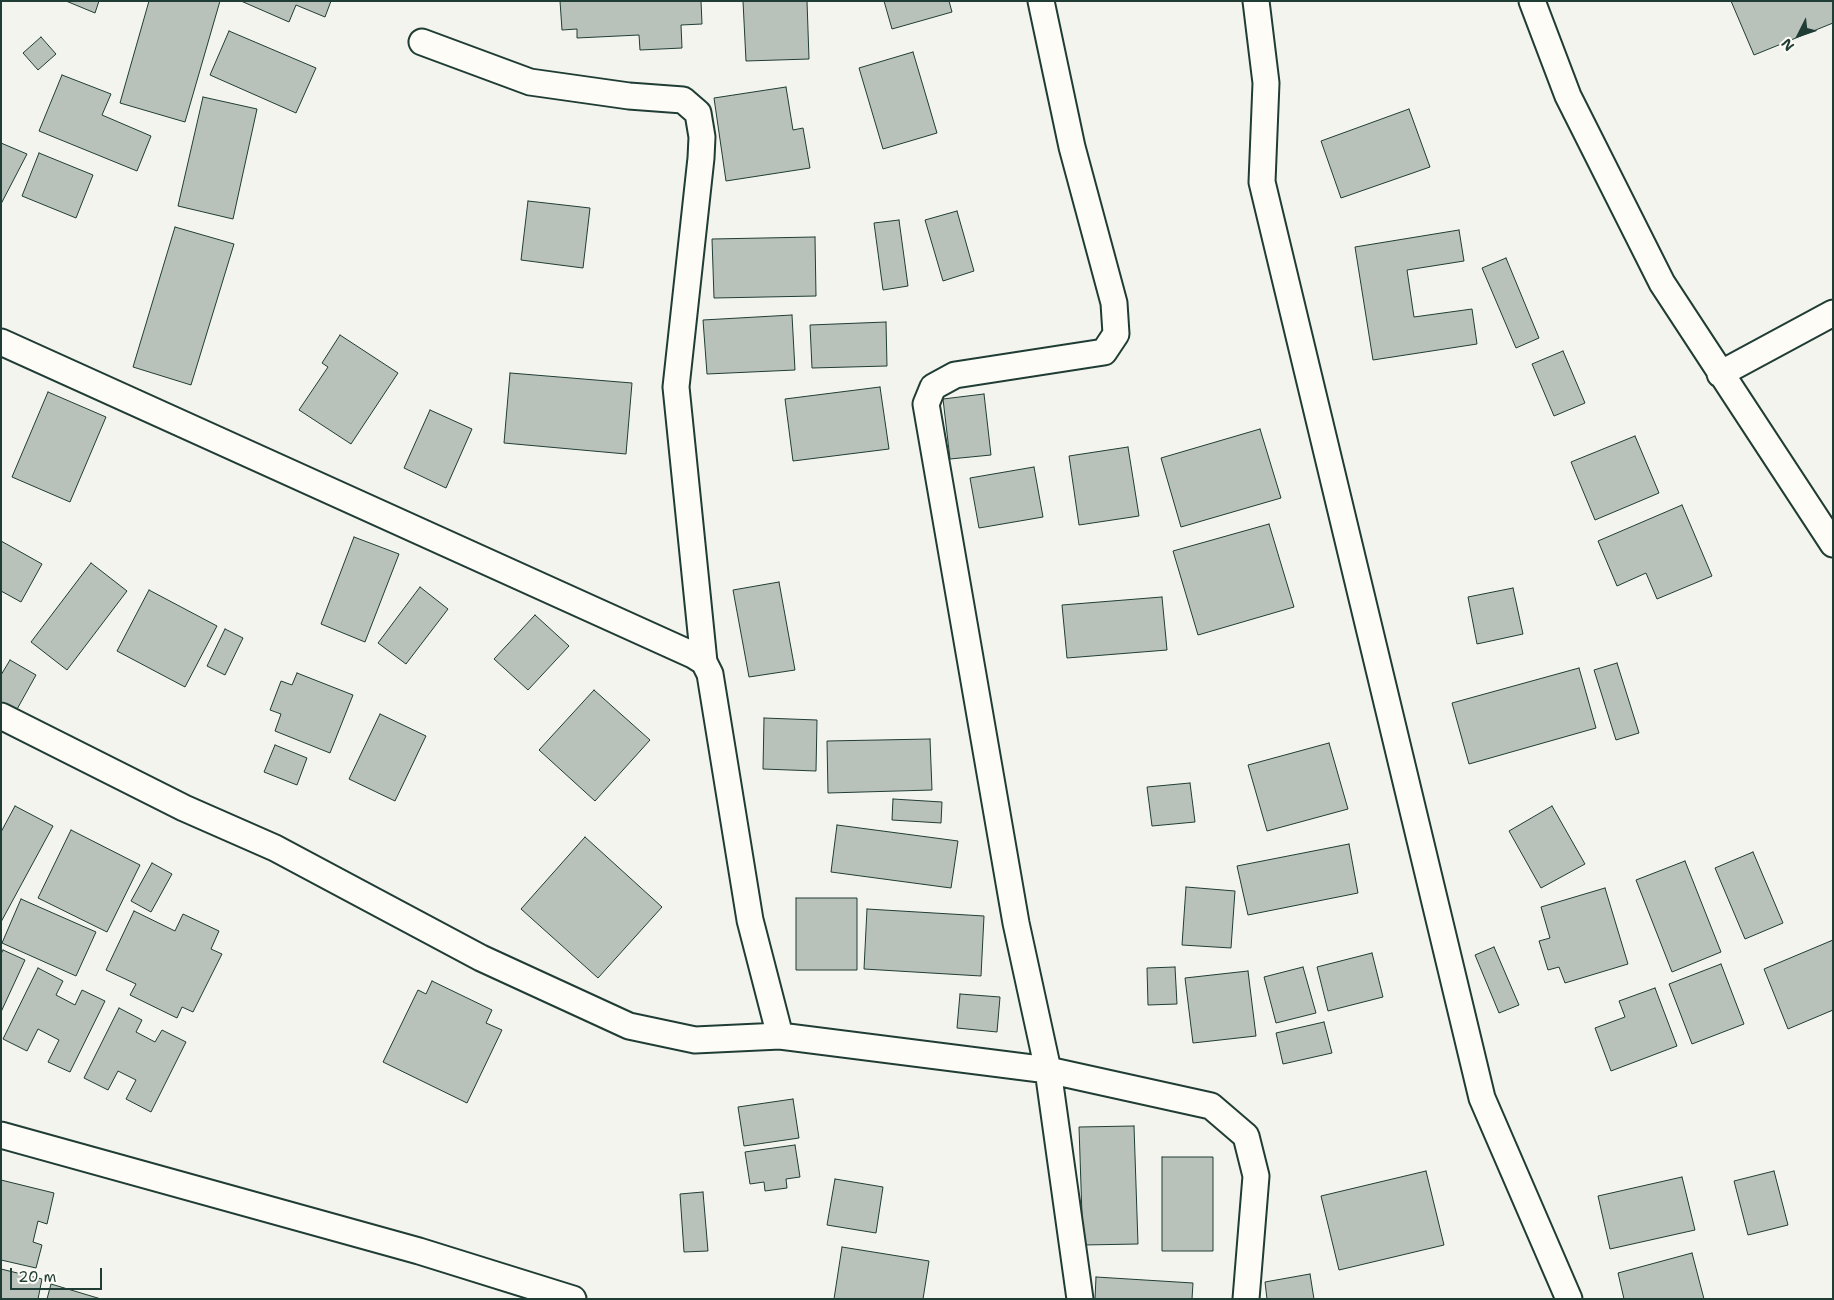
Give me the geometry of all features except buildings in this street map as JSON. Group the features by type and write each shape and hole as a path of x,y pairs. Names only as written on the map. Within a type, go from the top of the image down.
{"street":[{"path":"1040,1 1072,147 1114,303 1116,334 1104,352 955,375 933,387 926,404 1016,923 1048,1070 1080,1299"},
{"path":"1256,1 1266,83 1262,182 1482,1098 1569,1299"},
{"path":"1532,1 1568,96 1653,265 1720,374 1833,544"},
{"path":"422,42 530,82 630,96 683,100 698,113 702,137 701,158 676,387 704,662 710,674 750,920 780,1036"},
{"path":"1720,374 1833,313"},
{"path":"4,352 684,651 704,662"},
{"path":"1,716 184,808 275,848 480,958 629,1026 695,1040 780,1036 1048,1070 1211,1106 1246,1136 1256,1176 1246,1299"},
{"path":"1,1135 419,1251 573,1299"}]}
